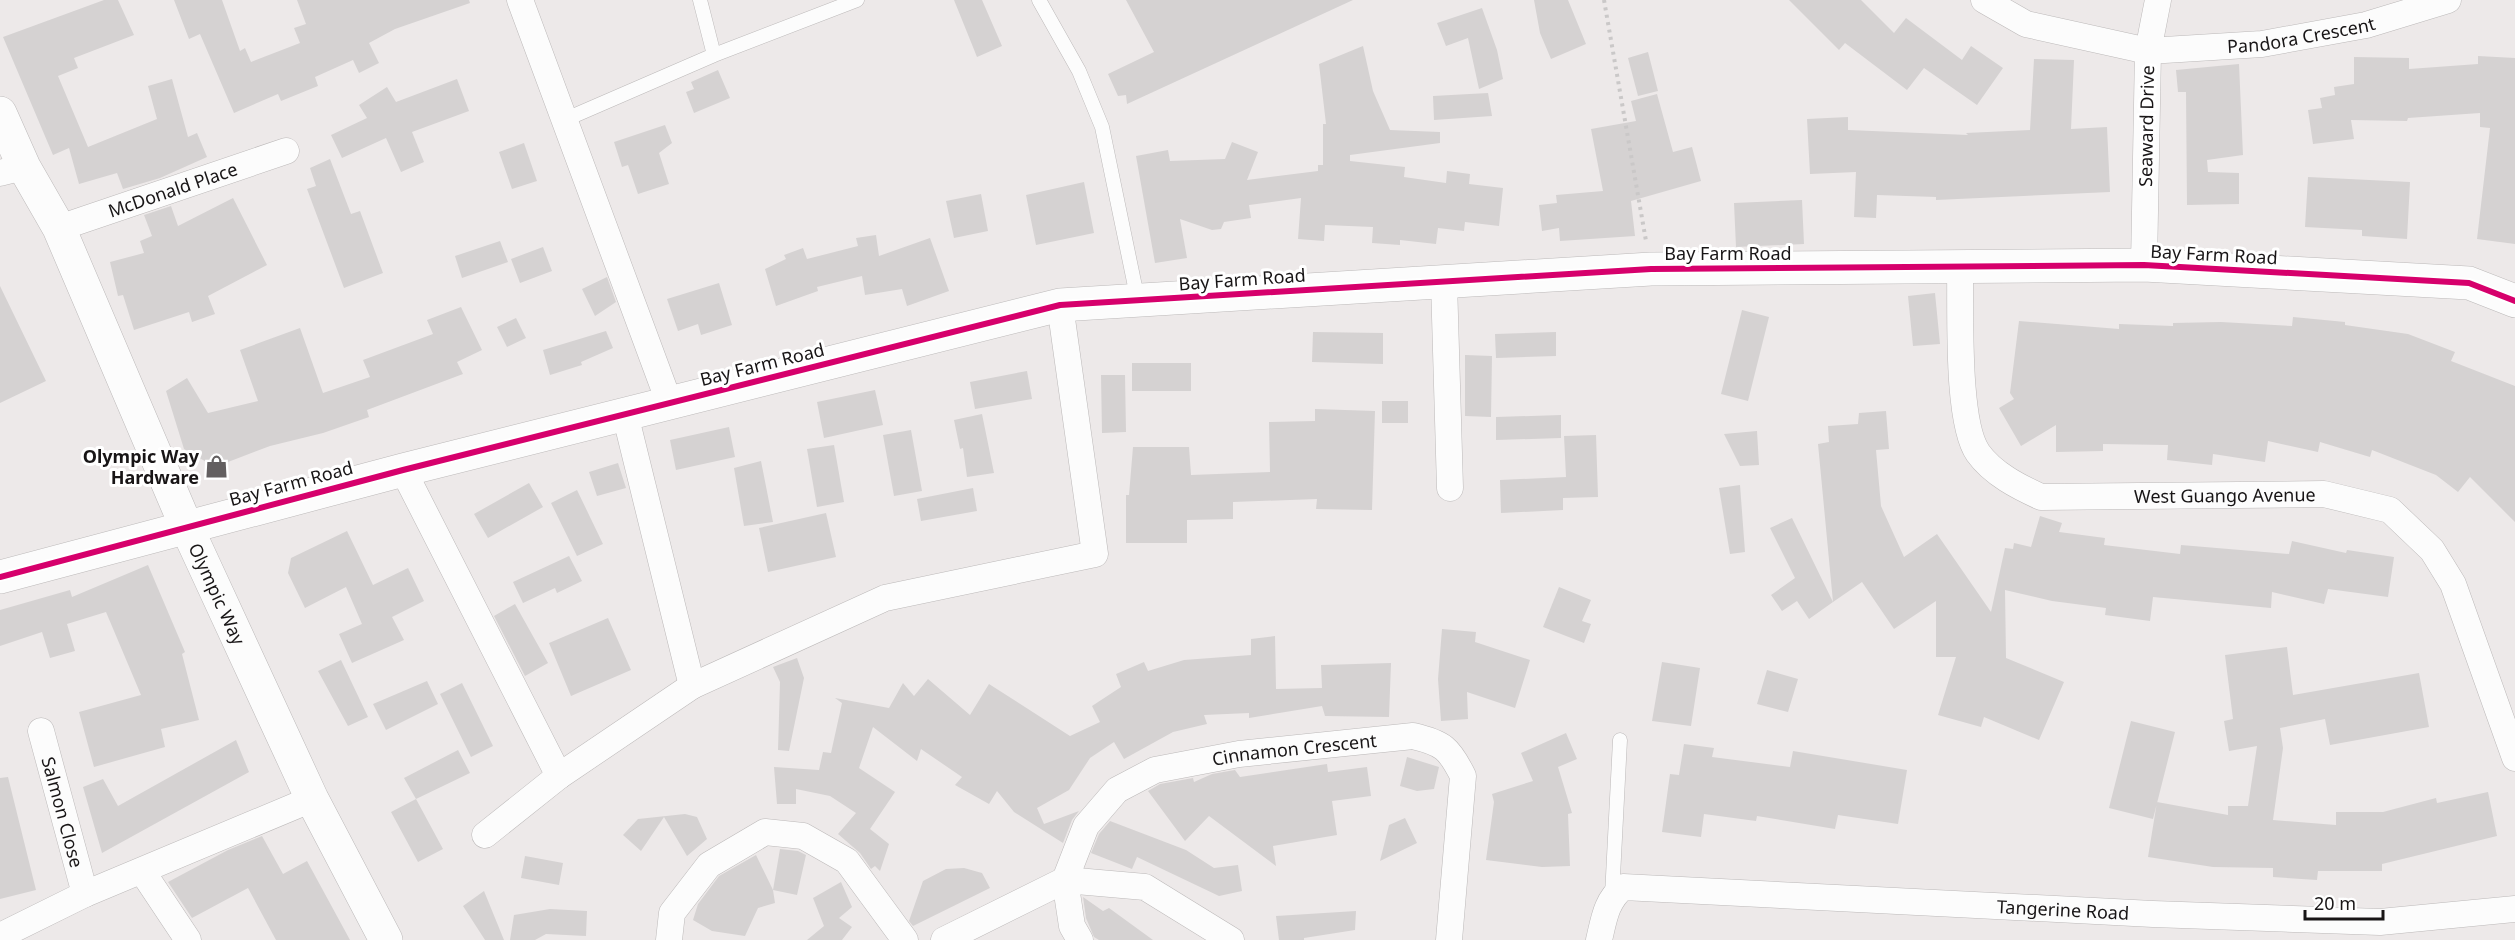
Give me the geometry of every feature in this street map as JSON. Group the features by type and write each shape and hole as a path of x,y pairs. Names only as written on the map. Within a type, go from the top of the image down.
{"street":[{"path":"520,0 669,402"},
{"name":"Seaward Drive","path":"1984,0 2026,24 2148,51 2144,265"},
{"path":"2148,51 2158,0"},
{"name":"Pandora Crescent","path":"2148,51 2262,44 2366,25 2448,0"},
{"name":"Olympic Way","path":"0,113 12,170 59,228 186,526 312,799 386,940"},
{"name":"McDonald Place","path":"59,228 286,151"},
{"name":"Bay Farm Road","path":"0,577 403,470 1060,305 1651,269 2144,265 2469,283 2515,301"},
{"name":"West Guango Avenue","path":"1960,267 1965,420 1978,453 2010,482 2041,497 2324,494 2390,510 2432,550 2452,584 2515,758"},
{"path":"1444,282 1450,488"},
{"path":"485,835 559,776 692,686 885,598 1095,554 1060,305"},
{"path":"625,414 692,686"},
{"path":"403,470 559,776"},
{"name":"Salmon Close","path":"41,731 85,894"},
{"name":"Cinnamon Crescent","path":"1080,940 1072,926 1065,880 1086,826 1117,790 1155,770 1239,754 1413,736 1440,743 1454,759 1463,776 1449,940"},
{"path":"0,936 85,894 312,799"},
{"path":"669,940 672,913 709,865 765,832 803,836 847,861 905,940"},
{"path":"142,871 188,940"},
{"path":"944,940 1065,880 1144,887 1231,940"},
{"name":"Tangerine Road","path":"1612,896 1623,887 2153,914 2380,922 2515,909"},
{"path":"1599,940 1612,896"}],"lane":[{"path":"700,0 714,55"},
{"path":"564,120 714,55 857,0"},
{"path":"1039,0 1079,71 1102,127 1138,301"},
{"path":"1612,896 1620,740"}],"path":[{"path":"1604,0 1651,269"}],"building":[{"path":"104,0 118,0 134,35 74,58 78,68 58,76 88,147 157,119 148,86 172,79 188,137 197,133 207,157 160,178 123,189 117,173 79,184 69,148 53,155 3,37"},
{"path":"174,0 222,0 240,51 245,48 251,62 300,43 294,28 306,24 297,0 469,0 470,3 395,29 369,43 379,63 359,73 353,60 315,77 318,86 281,101 278,94 234,113 200,34 189,39"},
{"path":"954,0 982,0 1002,46 977,57"},
{"path":"1126,0 1353,0 1127,104 1126,95 1118,96 1108,74 1154,52"},
{"path":"1534,0 1568,0 1586,44 1551,59 1540,33"},
{"path":"1789,0 1861,0 1894,33 1906,18 1962,60 1971,46 2003,68 1977,105 1924,68 1907,90 1845,43 1839,50"},
{"path":"1482,8 1497,50 1503,79 1479,89 1468,38 1446,46 1437,23"},
{"path":"1363,46 1373,91 1390,130 1440,132 1440,143 1350,155 1350,161 1405,167 1404,177 1446,183 1447,171 1470,174 1469,184 1503,188 1499,226 1465,222 1464,231 1438,228 1436,244 1400,240 1400,245 1372,243 1373,227 1325,225 1324,241 1298,239 1301,198 1249,205 1251,218 1224,222 1221,229 1212,230 1180,219 1187,258 1155,263 1136,156 1168,150 1170,161 1225,159 1232,142 1258,152 1247,180 1318,171 1318,165 1323,165 1323,124 1326,124 1319,64"},
{"path":"1648,52 1658,91 1638,96 1628,58"},
{"path":"2478,56 2515,58 2515,244 2477,239 2490,128 2480,127 2480,113 2408,118 2407,121 2351,120 2354,139 2313,144 2308,110 2322,108 2320,98 2335,95 2334,87 2354,84 2354,57 2409,58 2409,69 2478,64"},
{"path":"2034,59 2074,60 2071,129 2107,127 2110,192 1936,200 1936,197 1877,195 1876,218 1854,217 1856,172 1810,174 1807,119 1848,117 1848,130 1968,135 1966,133 2030,130"},
{"path":"2239,64 2243,155 2207,160 2208,172 2239,173 2239,204 2187,205 2186,92 2178,92 2176,70"},
{"path":"718,70 730,98 694,113 686,92 694,89 691,82"},
{"path":"457,79 469,111 412,132 424,162 401,172 386,138 342,158 331,135 367,118 359,105 387,87 396,102"},
{"path":"1488,93 1492,116 1434,120 1433,96"},
{"path":"1657,94 1673,152 1692,147 1701,181 1631,201 1635,236 1560,241 1559,228 1542,231 1539,205 1557,203 1556,195 1603,191 1591,129 1636,121 1631,101"},
{"path":"665,125 672,143 659,153 669,184 638,194 628,165 622,167 614,142"},
{"path":"524,143 537,181 512,189 499,152"},
{"path":"330,159 351,214 360,211 383,273 344,288 307,189 316,186 310,168"},
{"path":"2308,177 2410,182 2407,239 2362,236 2362,230 2305,227"},
{"path":"1084,182 1094,233 1036,245 1026,195"},
{"path":"981,194 988,231 954,238 946,201"},
{"path":"233,198 267,265 208,296 215,314 192,322 189,312 134,330 123,295 118,296 110,262 144,253 140,241 152,236 144,215 171,206 178,226"},
{"path":"1802,200 1804,244 1736,247 1734,203"},
{"path":"876,235 879,256 930,238 949,291 907,306 902,289 865,295 862,276 817,287 818,291 776,306 765,269 786,259 784,255 803,248 807,259 858,246 856,238"},
{"path":"500,241 508,262 462,278 455,256"},
{"path":"543,247 552,271 520,283 511,259"},
{"path":"607,277 616,302 595,316 582,289"},
{"path":"719,283 732,325 701,335 698,324 678,331 667,299"},
{"path":"0,286 46,381 0,403"},
{"path":"1935,293 1940,344 1913,346 1908,296"},
{"path":"461,307 482,350 457,362 463,374 367,410 369,417 323,433 270,446 215,467 184,449 166,391 187,378 208,413 258,401 240,350 300,328 323,393 370,377 363,360 433,334 427,320"},
{"path":"1742,310 1769,317 1748,401 1721,394"},
{"path":"2293,317 2345,322 2345,325 2408,334 2455,352 2451,361 2515,386 2515,522 2470,477 2458,492 2436,475 2372,450 2370,457 2320,442 2318,452 2268,441 2265,462 2213,454 2212,465 2167,460 2168,445 2103,444 2103,451 2056,452 2056,425 2021,446 1999,408 2014,399 2010,393 2019,321 2119,329 2119,324 2173,326 2173,323 2221,322 2292,326"},
{"path":"516,318 526,338 507,347 497,327"},
{"path":"606,331 613,348 581,362 582,365 550,375 543,350"},
{"path":"1313,332 1383,333 1383,364 1312,362"},
{"path":"1556,332 1556,356 1496,358 1495,334"},
{"path":"1465,355 1492,356 1491,417 1465,416"},
{"path":"1132,363 1191,363 1191,391 1132,391"},
{"path":"1027,371 1032,399 975,409 970,382"},
{"path":"1101,375 1125,375 1126,432 1102,433"},
{"path":"875,390 883,425 824,438 817,402"},
{"path":"1382,401 1408,401 1408,423 1382,423"},
{"path":"1315,409 1375,411 1372,510 1316,509 1317,499 1233,502 1233,519 1187,520 1187,543 1126,543 1126,495 1129,495 1133,447 1189,447 1191,475 1270,472 1269,422 1315,421"},
{"path":"1886,411 1889,449 1876,450 1881,506 1904,557 1937,534 1991,612 2005,548 2013,549 2014,543 2031,547 2040,516 2062,523 2059,532 2105,538 2104,545 2180,554 2181,545 2289,554 2292,541 2346,553 2347,550 2394,557 2388,597 2328,589 2324,604 2272,592 2271,608 2153,597 2150,621 2105,615 2106,608 2052,601 2005,590 2006,658 2064,682 2039,740 1984,717 1981,727 1938,715 1956,657 1936,657 1936,601 1894,629 1862,582 1833,602 1818,444 1829,442 1828,426 1858,424 1859,413"},
{"path":"982,414 994,473 967,477 963,448 960,449 954,420"},
{"path":"1561,415 1561,438 1496,440 1496,417"},
{"path":"729,427 735,457 676,470 670,440"},
{"path":"911,430 922,491 894,496 883,435"},
{"path":"1757,431 1759,465 1740,466 1724,434"},
{"path":"1596,435 1598,497 1563,498 1563,510 1501,513 1500,480 1566,477 1564,436"},
{"path":"834,445 844,502 817,507 807,449"},
{"path":"761,461 773,522 744,526 734,468"},
{"path":"618,463 626,488 597,496 589,472"},
{"path":"529,483 543,507 488,538 474,514"},
{"path":"1740,485 1745,552 1730,554 1719,488"},
{"path":"973,488 977,511 921,521 917,499"},
{"path":"577,490 603,544 577,556 551,503"},
{"path":"826,513 836,557 768,572 759,528"},
{"path":"1792,518 1833,602 1809,619 1797,601 1782,611 1771,595 1795,578 1770,528"},
{"path":"347,531 373,585 408,568 424,601 392,617 404,640 352,663 339,634 362,624 346,587 305,608 288,573 291,558"},
{"path":"569,556 582,581 557,593 555,588 523,603 513,582"},
{"path":"148,565 185,652 182,654 199,720 161,729 165,747 94,767 79,712 141,695 106,612 67,624 75,651 50,658 42,632 0,646 0,610 70,590 72,597"},
{"path":"1559,587 1591,600 1582,621 1591,624 1584,643 1543,627"},
{"path":"515,604 548,663 525,676 494,616"},
{"path":"608,618 631,670 571,696 549,643"},
{"path":"1442,629 1476,632 1475,642 1530,660 1515,708 1467,692 1468,719 1441,721 1438,679"},
{"path":"1275,636 1276,689 1322,688 1321,665 1391,663 1389,717 1325,716 1322,706 1249,718 1249,713 1204,715 1207,724 1173,732 1124,759 1114,742 1090,758 1069,790 1037,808 1044,824 1079,811 1072,820 1063,843 1014,812 997,791 989,804 955,785 962,777 921,749 917,761 873,727 859,768 895,792 870,829 889,844 880,871 875,866 871,869 860,853 838,834 856,813 830,796 796,789 796,804 777,804 774,767 819,770 823,752 831,753 842,703 835,698 889,708 903,683 914,696 928,679 970,715 989,684 1070,736 1100,722 1092,706 1121,687 1116,674 1144,662 1148,671 1184,660 1251,655 1251,639"},
{"path":"2287,647 2293,695 2419,673 2429,727 2330,745 2325,719 2280,728 2283,748 2273,820 2336,825 2336,812 2383,812 2436,798 2437,803 2488,792 2497,836 2382,864 2382,871 2318,871 2317,880 2273,877 2273,868 2213,867 2148,857 2157,802 2228,815 2228,806 2248,806 2257,746 2229,751 2224,721 2233,719 2225,655"},
{"path":"797,658 804,678 789,751 778,750 780,682 773,667"},
{"path":"341,660 368,717 348,726 318,671"},
{"path":"1662,662 1700,668 1691,726 1652,721"},
{"path":"1767,670 1798,679 1788,712 1757,704"},
{"path":"427,681 438,704 386,730 373,704"},
{"path":"462,683 493,746 471,757 440,694"},
{"path":"2131,721 2175,732 2153,819 2109,808"},
{"path":"1566,733 1577,759 1558,767 1572,813 1568,814 1570,866 1542,867 1486,860 1494,802 1492,794 1533,781 1521,753"},
{"path":"236,740 249,772 102,853 83,787 103,779 118,806"},
{"path":"1684,744 1714,748 1712,757 1790,767 1793,751 1907,770 1898,824 1838,815 1835,829 1757,816 1756,821 1704,814 1701,837 1662,832 1670,774 1679,775"},
{"path":"458,750 470,773 416,799 404,778"},
{"path":"1407,757 1439,767 1434,789 1417,791 1400,786"},
{"path":"1327,764 1328,772 1367,767 1371,796 1332,801 1337,835 1273,846 1276,866 1209,816 1185,841 1148,791 1160,784 1193,778 1194,782 1212,774 1235,770 1240,777"},
{"path":"8,777 36,890 0,899 0,778"},
{"path":"416,799 443,849 418,862 391,812"},
{"path":"685,814 697,817 707,839 687,856 664,817 641,851 623,835 638,819"},
{"path":"1405,818 1417,843 1380,861 1389,825"},
{"path":"1110,821 1186,850 1214,868 1238,865 1242,891 1219,896 1137,857 1132,869 1091,853 1099,834"},
{"path":"262,836 283,874 307,861 350,940 276,940 248,888 192,918 168,882 228,850"},
{"path":"780,849 798,851 806,855 797,895 773,890"},
{"path":"756,855 773,890 775,903 758,908 745,936 712,931 693,920 698,904 719,876"},
{"path":"525,856 563,863 559,885 521,878"},
{"path":"964,868 982,873 990,888 913,926 909,921 923,881 946,869"},
{"path":"841,882 852,907 839,918 852,927 842,940 807,940 824,926 813,898"},
{"path":"484,891 504,940 485,940 463,906"},
{"path":"1083,897 1103,911 1109,908 1153,940 1099,940 1094,937 1086,918"},
{"path":"550,909 587,911 586,936 546,934 535,940 510,940 514,915"},
{"path":"1356,911 1355,930 1304,938 1304,940 1279,940 1276,916"}],"cycle path":[{"path":"0,577 403,470 1060,305 1651,269 2144,265 2469,283 2515,301"}],"place":[{"name":"Olympic Way Hardware","path":"217,466"}]}
